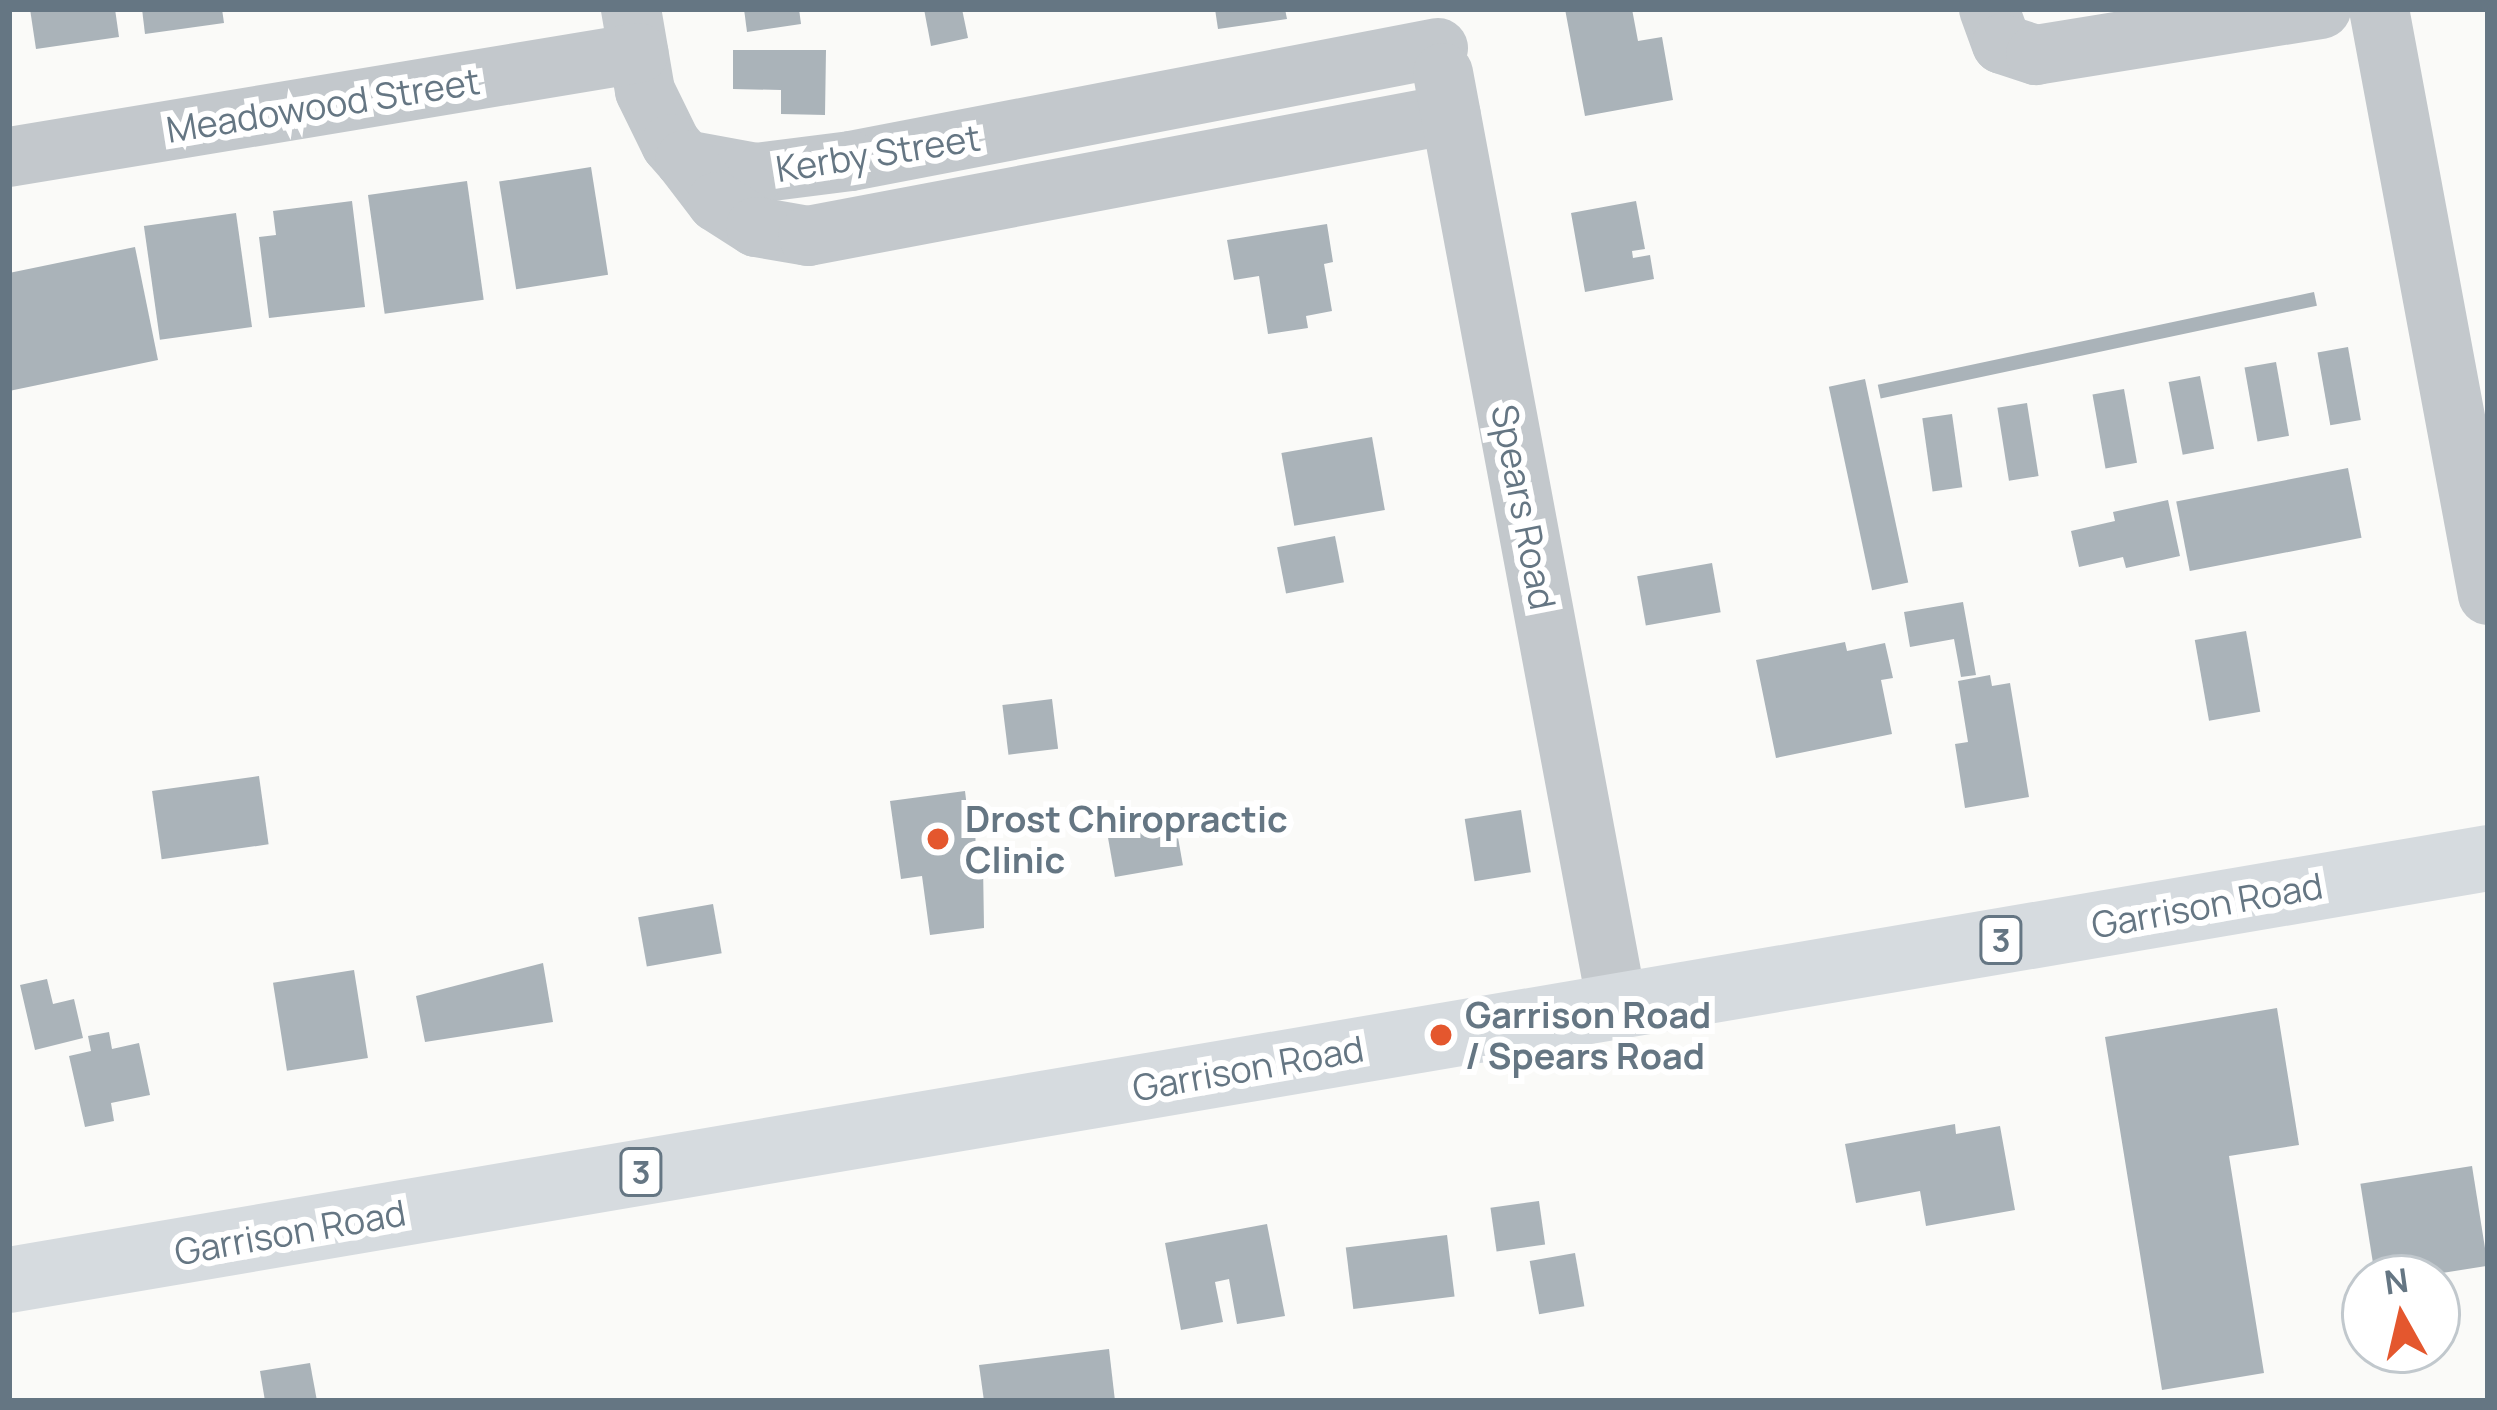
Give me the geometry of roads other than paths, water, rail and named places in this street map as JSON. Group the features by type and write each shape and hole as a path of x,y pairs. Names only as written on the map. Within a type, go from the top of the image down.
{"main road":[{"name":"Garrison Road","path":"9,1280 2488,858"}],"street":[{"path":"1990,9 2002,44 2036,55 2321,9"},
{"path":"2379,9 2488,595"},
{"name":"Spears Road","path":"1434,29 1617,1005"},
{"name":"Kerby Street","path":"685,160 756,173 851,161 1434,29"},
{"path":"634,31 658,120 685,160"},
{"name":"Meadowood Street","path":"9,157 634,31"},
{"name":"Kerby Street","path":"685,160 717,202 736,215 756,227 808,236 1451,114"}],"place":[{"name":"Drost Chiropractic Clinic","path":"938,839"},
{"name":"Garrison Road / Spears Road","path":"1441,1035"}]}
